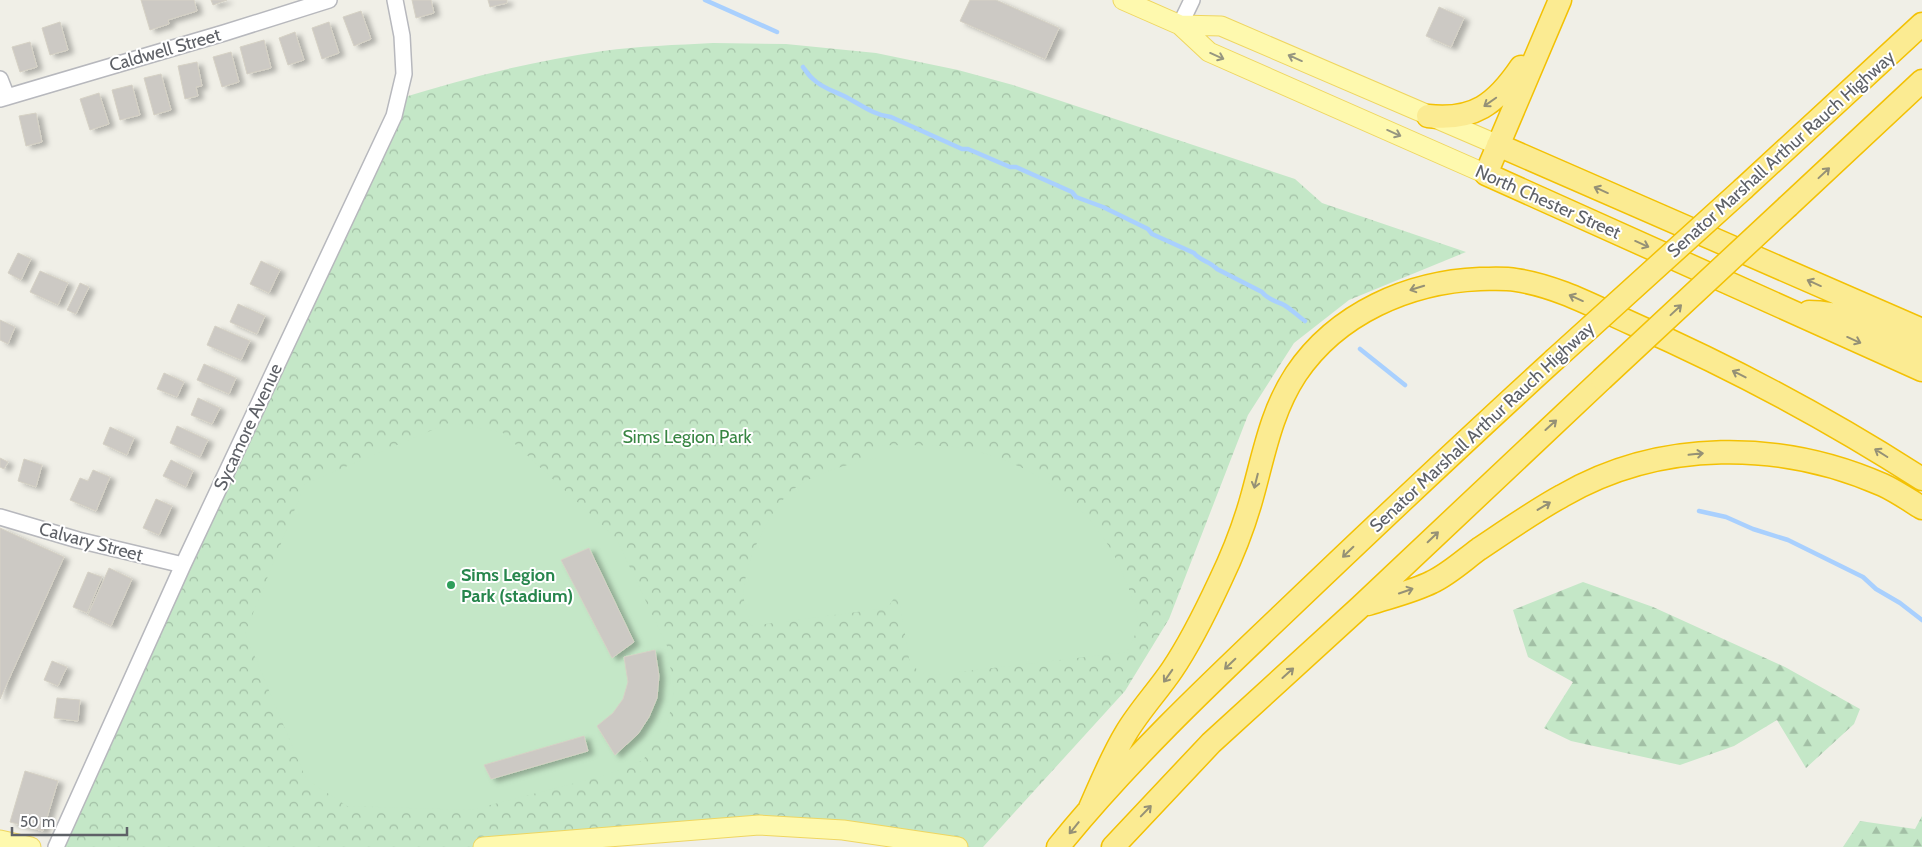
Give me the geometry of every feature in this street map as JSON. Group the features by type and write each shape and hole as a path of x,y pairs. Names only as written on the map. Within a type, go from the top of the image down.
{"highway":[{"path":"1486,174 1560,0"},
{"path":"1428,116 1460,116 1492,102 1504,90 1551,22"},
{"name":"Senator Marshall Arthur Rauch Highway","path":"1058,847 1090,808 1200,693 1446,458 1922,24"},
{"path":"1113,847 1211,743 1360,607 1922,81"},
{"path":"1890,112 1922,100"},
{"name":"North Chester Street","path":"1498,145 1922,330"},
{"name":"North Chester Street","path":"1486,174 1922,370"},
{"path":"1090,808 1126,733 1177,662 1221,580 1245,518 1268,434 1287,389 1298,372 1325,341 1358,316 1400,294 1447,281 1512,279 1533,283 1569,295 1678,344 1768,389 1876,450 1922,479"},
{"path":"1793,312 1821,312 1841,316 1922,348"},
{"path":"1360,607 1433,582 1536,511 1582,485 1613,472 1656,460 1693,454 1726,452 1761,453 1793,457 1822,463 1865,478 1885,486 1922,508"}],"main road":[{"name":"North Chester Street","path":"1123,0 1180,25 1209,52 1486,174"},
{"name":"North Chester Street","path":"1180,25 1221,26 1498,145"},
{"path":"483,847 585,842 759,824 843,830 958,847"},
{"path":"0,840 31,847"}],"street":[{"name":"Caldwell Street","path":"3,98 215,36 329,0"},
{"name":"Sycamore Avenue","path":"56,847 183,565 394,116 404,74 402,36 395,0"},
{"path":"1180,25 1192,0"},
{"path":"0,79 3,98"},
{"name":"Calvary Street","path":"0,517 78,540 183,565"}],"green space":[{"name":"Sims Legion Park","path":"713,43 786,44 876,53 958,70 1013,85 1295,179 1322,203 1466,252 1349,300 1294,343 1248,415 1169,619 1125,691 983,847 958,847 843,830 483,847 56,847 398,99 499,71 577,55 630,48"},
{"name":"Sims Legion Park (stadium)","path":"449,423 502,432 616,538 667,646 674,691 667,728 643,760 606,775 471,810 347,806 306,779 245,633 305,484"},
{"path":"876,445 960,448 1009,462 1054,487 1091,522 1107,543 1119,565 1132,596 1138,621 1136,633 1127,652 926,676 910,664 898,593 887,608 751,626 744,600 747,571 760,536 779,504 790,492 810,479 837,468 876,458"},
{"path":"1583,582 1653,607 1785,667 1860,709 1854,724 1806,768 1777,720 1734,746 1680,765 1571,741 1544,728 1573,682 1528,657 1513,610"},
{"path":"1922,816 1922,847 1843,847 1860,821 1915,829"}],"building":[{"path":"141,0 194,0 197,11 168,20 169,24 150,30"},
{"path":"211,0 227,0 213,5"},
{"path":"412,0 431,0 434,13 416,18"},
{"path":"488,0 507,0 507,3 490,7"},
{"path":"970,0 996,0 1059,28 1045,59 960,21"},
{"path":"1439,7 1464,18 1451,47 1426,36"},
{"path":"361,11 371,39 354,46 343,17"},
{"path":"60,22 68,50 50,55 42,28"},
{"path":"329,22 339,53 322,59 312,28"},
{"path":"295,32 304,60 288,65 279,38"},
{"path":"264,40 271,68 247,74 240,47"},
{"path":"30,42 37,67 20,72 12,47"},
{"path":"231,52 239,82 222,87 213,57"},
{"path":"197,62 202,86 196,87 198,96 185,99 178,66"},
{"path":"161,74 171,110 154,115 144,78"},
{"path":"132,85 140,115 120,120 112,90"},
{"path":"99,93 109,124 90,130 80,99"},
{"path":"36,113 42,142 26,146 19,116"},
{"path":"18,253 31,259 21,280 8,273"},
{"path":"261,261 280,270 269,293 250,284"},
{"path":"40,271 68,283 58,305 30,292"},
{"path":"80,283 89,287 76,314 67,310"},
{"path":"238,304 265,316 257,334 230,322"},
{"path":"0,320 15,327 8,344 0,340"},
{"path":"215,326 250,341 241,360 207,345"},
{"path":"204,364 236,378 229,394 197,380"},
{"path":"164,373 184,382 177,397 157,389"},
{"path":"198,398 220,408 212,424 191,415"},
{"path":"177,426 208,440 200,457 170,443"},
{"path":"110,427 134,438 127,455 103,444"},
{"path":"0,458 8,462 4,469 0,467"},
{"path":"24,459 42,465 36,487 18,481"},
{"path":"171,460 193,471 186,487 163,476"},
{"path":"93,470 110,477 96,511 70,500 80,478 88,481"},
{"path":"156,499 172,506 159,535 143,528"},
{"path":"0,528 64,557 0,699"},
{"path":"589,548 634,642 612,658 561,560"},
{"path":"109,568 132,579 111,626 88,615"},
{"path":"88,572 102,577 87,613 73,607"},
{"path":"655,650 659,676 657,698 649,717 638,734 615,755 597,726 613,713 623,699 628,682 624,657"},
{"path":"52,661 67,667 58,686 44,680"},
{"path":"57,698 80,700 78,721 54,718"},
{"path":"584,736 588,751 491,779 484,765"},
{"path":"25,771 58,781 43,831 10,822"}],"waterway":[{"path":"705,0 777,32"},
{"path":"803,67 820,85 872,112 891,117 962,149 968,149 1010,167 1016,167 1072,192 1076,197 1103,207 1148,229 1152,234 1194,253 1217,269 1262,292 1269,299 1287,307 1305,321"},
{"path":"1360,349 1405,385"},
{"path":"1699,511 1726,517 1753,529 1788,540 1863,577 1876,589 1900,603 1922,620"}],"place":[{"name":"Sims Legion Park (stadium)","path":"451,585"}]}
